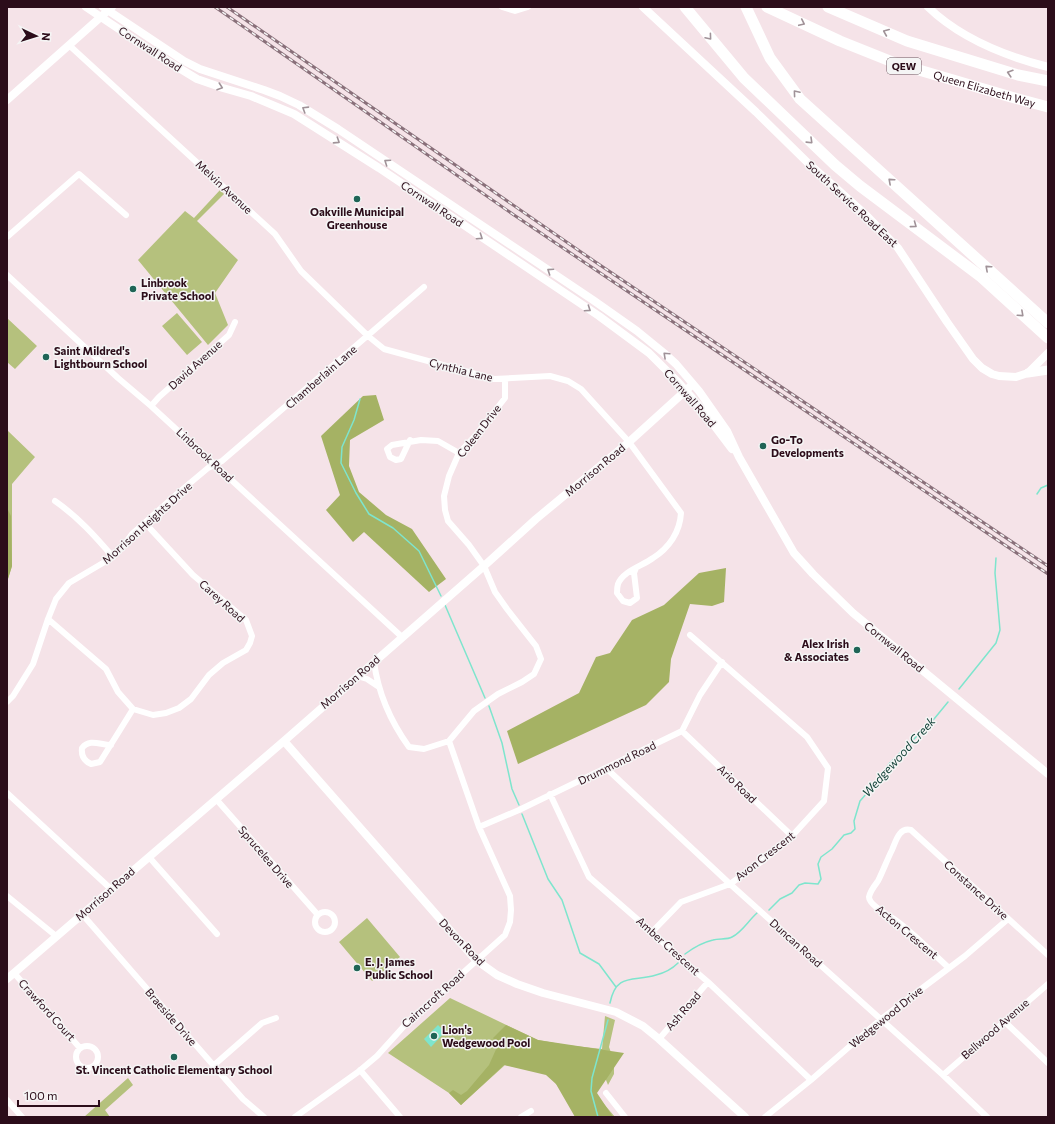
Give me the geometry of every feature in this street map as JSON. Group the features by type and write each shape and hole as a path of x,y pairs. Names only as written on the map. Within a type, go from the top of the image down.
{"highway":[{"path":"685,7 744,78 835,165 860,186 980,276 1048,338"},
{"path":"746,7 749,20 770,58 800,99 1048,323"},
{"name":"Queen Elizabeth Way","path":"767,7 840,41 895,63 1011,97 1048,106"},
{"name":"Queen Elizabeth Way","path":"828,7 907,41 1018,75 1048,81"},
{"path":"1007,286 1019,292 1040,308 1048,311"}],"main road":[{"path":"1028,373 1048,370"}],"street":[{"name":"Cornwall Road","path":"86,7 156,54 197,79 272,103 294,114 605,321 649,353 686,390 739,457"},
{"path":"502,7 515,11 528,7"},
{"name":"South Service Road East","path":"643,7 756,112 808,163 866,215 898,248 946,322 973,359 982,368 992,374 1007,377 1016,377 1028,373"},
{"path":"741,7 749,20"},
{"path":"928,7 940,19 972,38 1004,53 1048,67"},
{"name":"Cornwall Road","path":"108,8 178,57 200,69 280,96 299,105 338,129 587,296 637,331 664,353 693,384 727,431 739,457 794,553 813,574 853,613 1048,774"},
{"path":"7,100 70,46 108,8"},
{"name":"Melvin Avenue","path":"70,46 275,234 301,271 368,336"},
{"path":"7,237 79,174 126,215"},
{"name":"Linbrook Road","path":"7,275 116,376 152,406 216,464 402,637"},
{"name":"Chamberlain Lane","path":"216,464 222,461 424,286"},
{"name":"David Avenue","path":"152,406 229,335 235,322"},
{"name":"Cynthia Lane","path":"368,336 384,349 494,379 550,376 568,381 581,390 629,442 681,513 681,523 673,540 653,558 636,568"},
{"path":"1028,373 1048,353"},
{"name":"Coleen Drive","path":"449,741 474,711 498,694 534,674 541,659 536,646 495,592 484,566 469,545 448,521 444,510 444,496 449,476 459,453 476,436 505,398 505,379"},
{"name":"Morrison Road","path":"7,979 284,741 536,519 629,442 693,384"},
{"path":"410,440 438,441 459,453"},
{"name":"Morrison Heights Drive","path":"7,702 13,696 33,664 56,599 69,583 113,557 132,534 208,468 216,464"},
{"path":"55,501 86,526 113,557"},
{"name":"Carey Road","path":"133,709 153,715 166,713 179,708 191,699 209,675 223,663 246,650 252,636 246,620 193,575 145,523"},
{"path":"636,568 634,573 637,598 630,603 622,601 617,593 618,583 627,573 636,568"},
{"path":"48,619 106,669 118,692 133,709 111,745 100,762 91,764 83,758 82,748 88,742 111,745"},
{"name":"Avon Crescent","path":"652,932 681,902 730,884 765,859 792,836 824,801 828,768 807,737 690,635"},
{"path":"374,662 379,686 398,732 409,747 424,748 449,741"},
{"path":"682,731 700,695 722,662"},
{"path":"358,676 368,679 379,686"},
{"name":"Drummond Road","path":"479,828 682,731"},
{"name":"Ario Road","path":"682,731 792,836"},
{"name":"Devon Road","path":"284,741 476,960 497,975 517,984 543,993 616,1012 643,1026 745,1117"},
{"name":"Cairncroft Road","path":"295,1117 377,1056 405,1024 505,935 510,922 510,896 479,828 449,741"},
{"name":"Duncan Road","path":"606,768 730,884 943,1075 987,1117"},
{"path":"7,793 111,889"},
{"name":"Amber Crescent","path":"550,794 589,877 708,982 811,1080"},
{"name":"Sprucelea Drive","path":"216,799 272,865 318,915"},
{"name":"Constance Drive","path":"903,830 911,830 1048,955"},
{"name":"Acton Crescent","path":"903,830 897,839 869,897 876,908 899,923 949,968"},
{"path":"149,857 217,934"},
{"path":"7,896 56,936"},
{"name":"Braeside Drive","path":"82,914 213,1066 243,1099 264,1117"},
{"name":"Wedgewood Drive","path":"765,1117 811,1080 880,1020 949,968 1008,919"},
{"name":"Crawford Court","path":"14,973 80,1048"},
{"name":"Ash Road","path":"659,1039 708,982"},
{"name":"Bellwood Avenue","path":"943,1075 1048,984"},
{"path":"213,1066 262,1023 276,1018"},
{"path":"1004,1021 1048,1063"},
{"path":"360,1070 400,1117"},
{"path":"606,1093 625,1117"},
{"path":"7,1100 22,1117"},
{"path":"521,1117 531,1111"}],"shaded area":[{"path":"220,190 224,194 197,221 238,260 215,293 228,325 208,345 138,260 185,211 194,218"},
{"path":"177,313 202,342 187,355 162,326"},
{"path":"7,318 37,346 15,369 7,362"},
{"path":"376,395 384,420 350,440 349,466 359,492 386,515 412,529 446,579 429,592 364,532 353,542 326,510 340,495 321,436 363,396"},
{"path":"7,430 35,457 12,484 12,566 7,582"},
{"path":"7,508 11,516 12,566 7,582"},
{"path":"726,568 724,602 712,606 690,604 671,659 669,682 646,705 518,764 507,731 579,693 596,657 610,653 632,620 664,605 699,573"},
{"path":"367,918 400,957 372,981 339,942"},
{"path":"450,998 538,1040 566,1045 602,1049 605,1016 615,1020 609,1047 614,1061 614,1074 608,1085 606,1080 601,1078 596,1091 598,1097 615,1117 580,1117 549,1074 505,1065 461,1105 449,1093 388,1053"},
{"name":"Lion's Wedgewood Pool","path":"438,1025 445,1032 431,1047 424,1039"},
{"path":"506,1025 538,1040 624,1053 597,1093 613,1117 575,1117 556,1084 546,1075 504,1065 461,1105 449,1093 453,1090 461,1095 467,1091 489,1065 498,1045 493,1038"},
{"path":"128,1078 133,1085 105,1110 110,1117 84,1117"}],"waterway":[{"path":"360,399 354,420 342,447 341,463 356,493 369,514 393,528 419,551 441,596"},
{"name":"Wedgewood Creek","path":"1037,494 1041,488 1048,485"},
{"name":"Wedgewood Creek","path":"959,689 996,643 1000,630 995,573 996,558"},
{"path":"445,605 485,698"},
{"name":"Wedgewood Creek","path":"769,910 780,899 792,893 799,885 805,883 818,884 821,879 818,864 821,857 832,849 844,835 851,833 855,829 854,821 860,801 867,793 870,786 876,782 889,764 934,719 948,702"},
{"path":"489,706 502,743 512,789 519,805"},
{"path":"522,814 548,879 562,900 580,953 599,964 616,987"},
{"name":"Wedgewood Creek","path":"685,954 706,942 736,935 757,913"},
{"name":"Wedgewood Creek","path":"610,1003 613,993 621,982 659,974 671,969 678,963"},
{"name":"Wedgewood Creek","path":"598,1117 591,1091 592,1078 608,1020"}],"railway":[{"path":"215,7 514,215 1048,574"},
{"path":"227,7 594,261 1048,566"}],"place":[{"name":"Oakville Municipal Greenhouse","path":"357,199"},
{"name":"Linbrook Private School","path":"133,289"},
{"name":"Saint Mildred's Lightbourn School","path":"46,357"},
{"name":"Go-To Developments","path":"763,446"},
{"name":"Alex Irish & Associates","path":"857,650"},
{"name":"E. J. James Public School","path":"357,968"},
{"name":"Lion's Wedgewood Pool","path":"434,1036"},
{"name":"St. Vincent Catholic Elementary School","path":"174,1057"}]}
